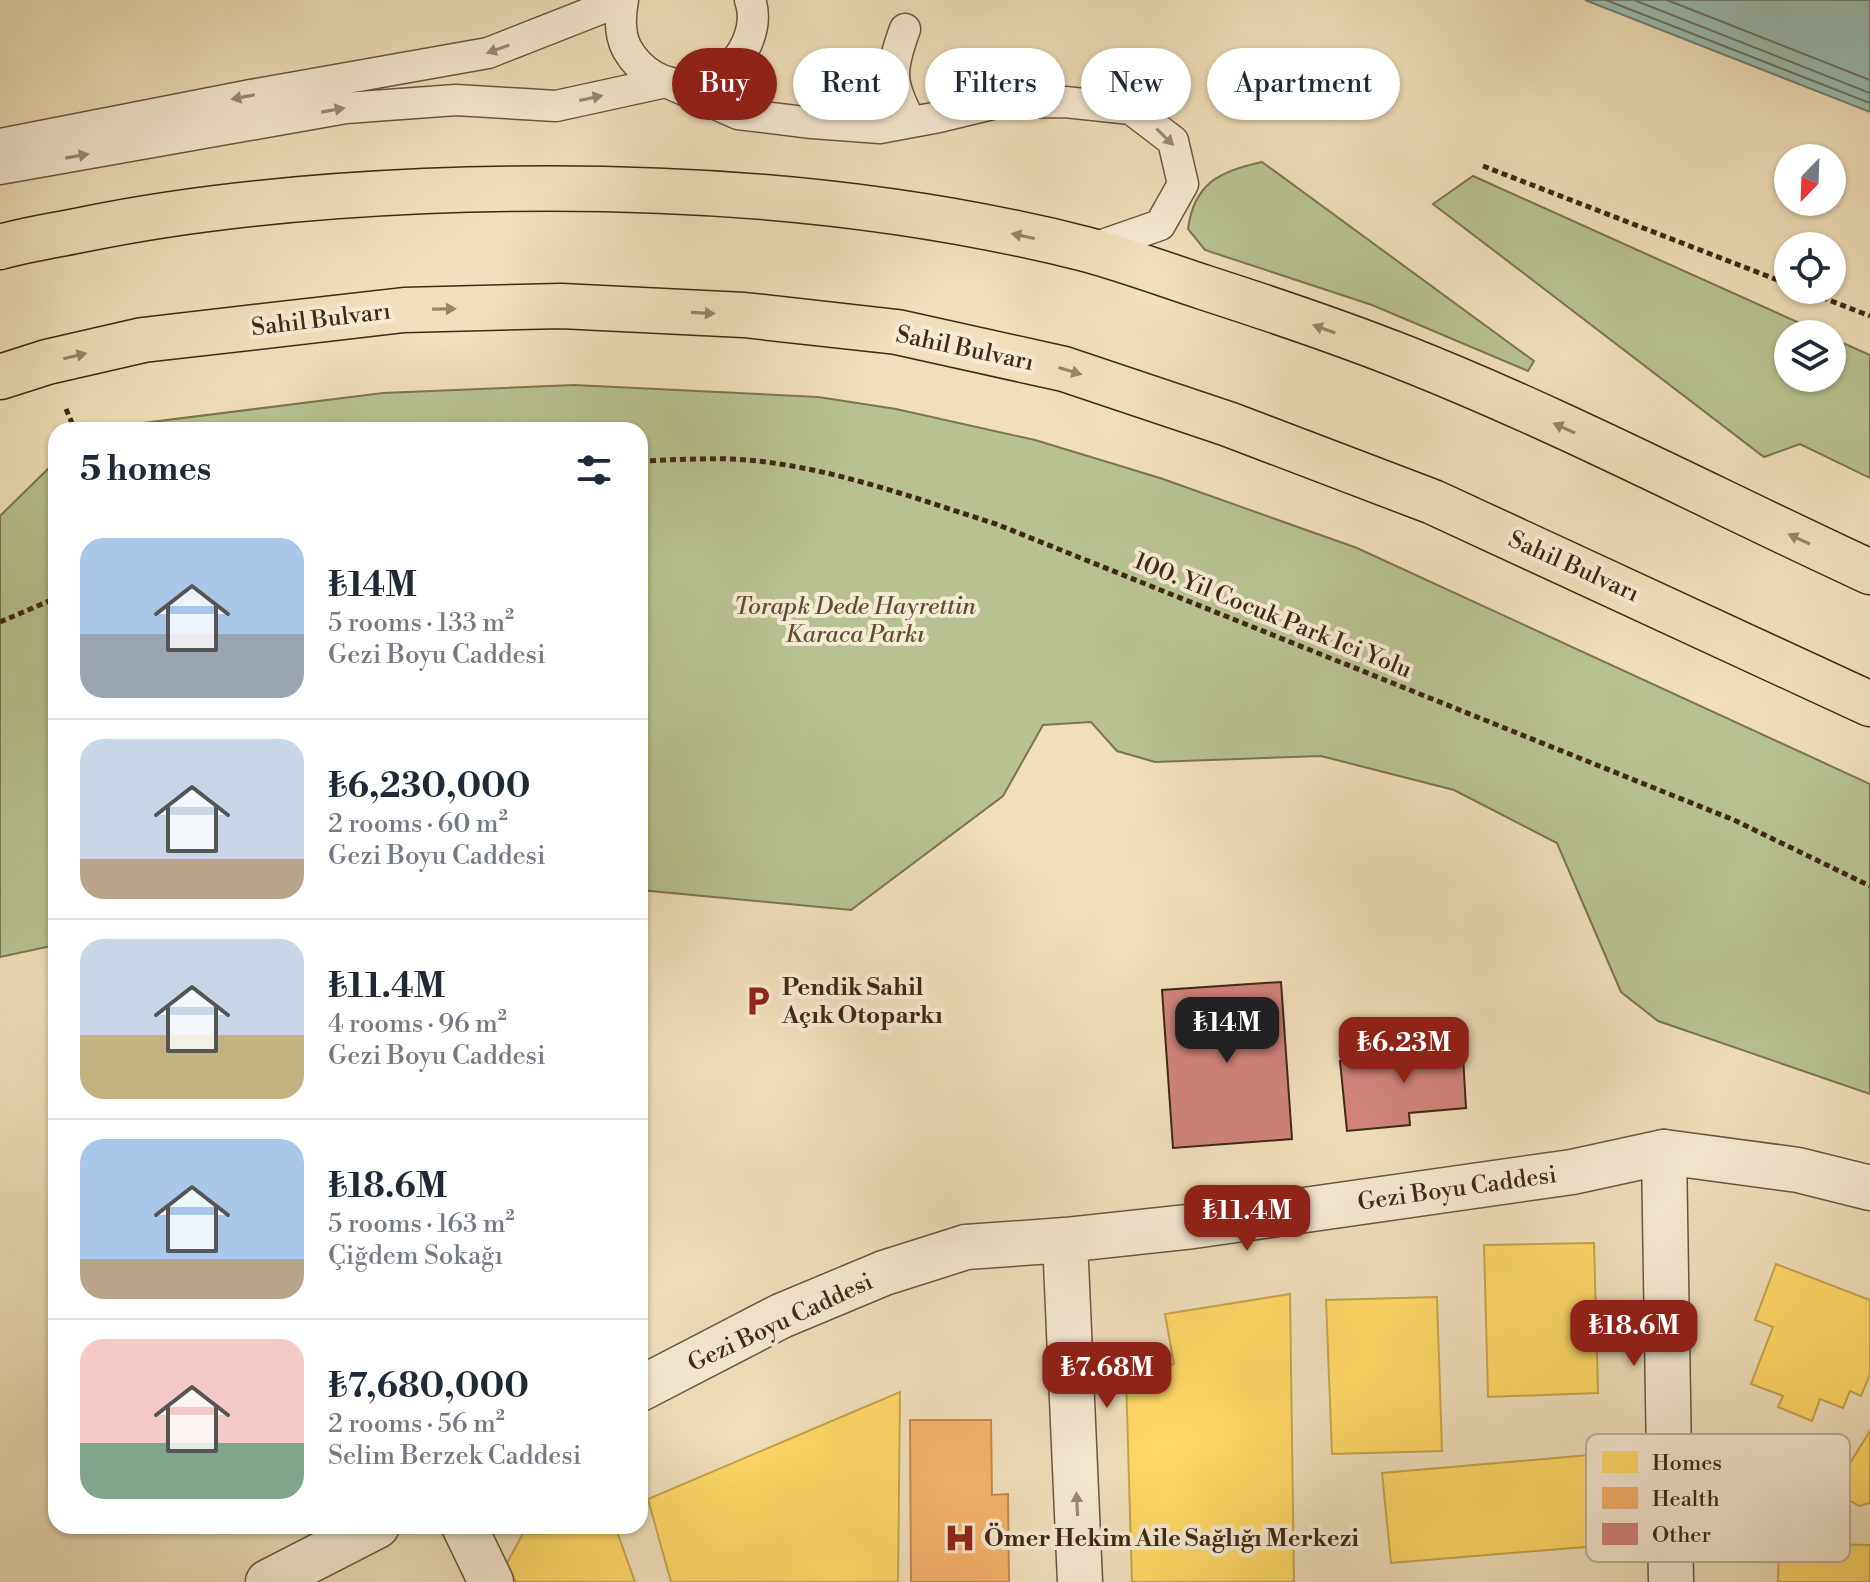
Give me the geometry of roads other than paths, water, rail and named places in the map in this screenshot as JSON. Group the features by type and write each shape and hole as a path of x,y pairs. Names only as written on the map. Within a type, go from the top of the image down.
{"highway":[{"path":"0,247 201,209 346,195 493,188 690,193 828,202 967,224 1088,250 1239,299 1401,357 1574,432 1870,572"},
{"name":"Sahil Bulvarı","path":"0,377 47,362 143,340 404,310 561,306 744,315 897,332 1064,369 1228,424 1390,485 1534,548 1870,704"}],"street":[{"name":"Gezi Boyu Caddesi","path":"648,1385 781,1316 884,1273 966,1247 1186,1227 1572,1172 1664,1152 1798,1170 1870,1188"},
{"path":"1664,1152 1669,1434"},
{"path":"1065,1240 1080,1582"},
{"path":"268,1582 361,1534"},
{"path":"468,1534 491,1582"},
{"path":"1671,1562 1671,1582"}],"lane":[{"path":"0,144 488,53 623,0 620,23 627,48 641,66 666,82 738,114 880,128 997,103 1065,102 1131,109 1173,141 1183,184 1160,225 1088,250"},
{"path":"0,169 346,108 456,100 556,106 666,82 702,83 723,74 740,59 752,31 753,8 750,0"},
{"path":"905,29 894,57 892,76 898,98 911,122"}],"water":[{"path":"1585,0 1870,0 1870,112"}],"place":[{"name":"Pendik Sahil Açık Otoparkı","path":"758,1001"},
{"name":"Ömer Hekim Aile Sağlığı Merkezi","path":"960,1538"}],"park label":[{"name":"Torapk Dede Hayrettin Karaca Parkı","path":"855,620"}]}
